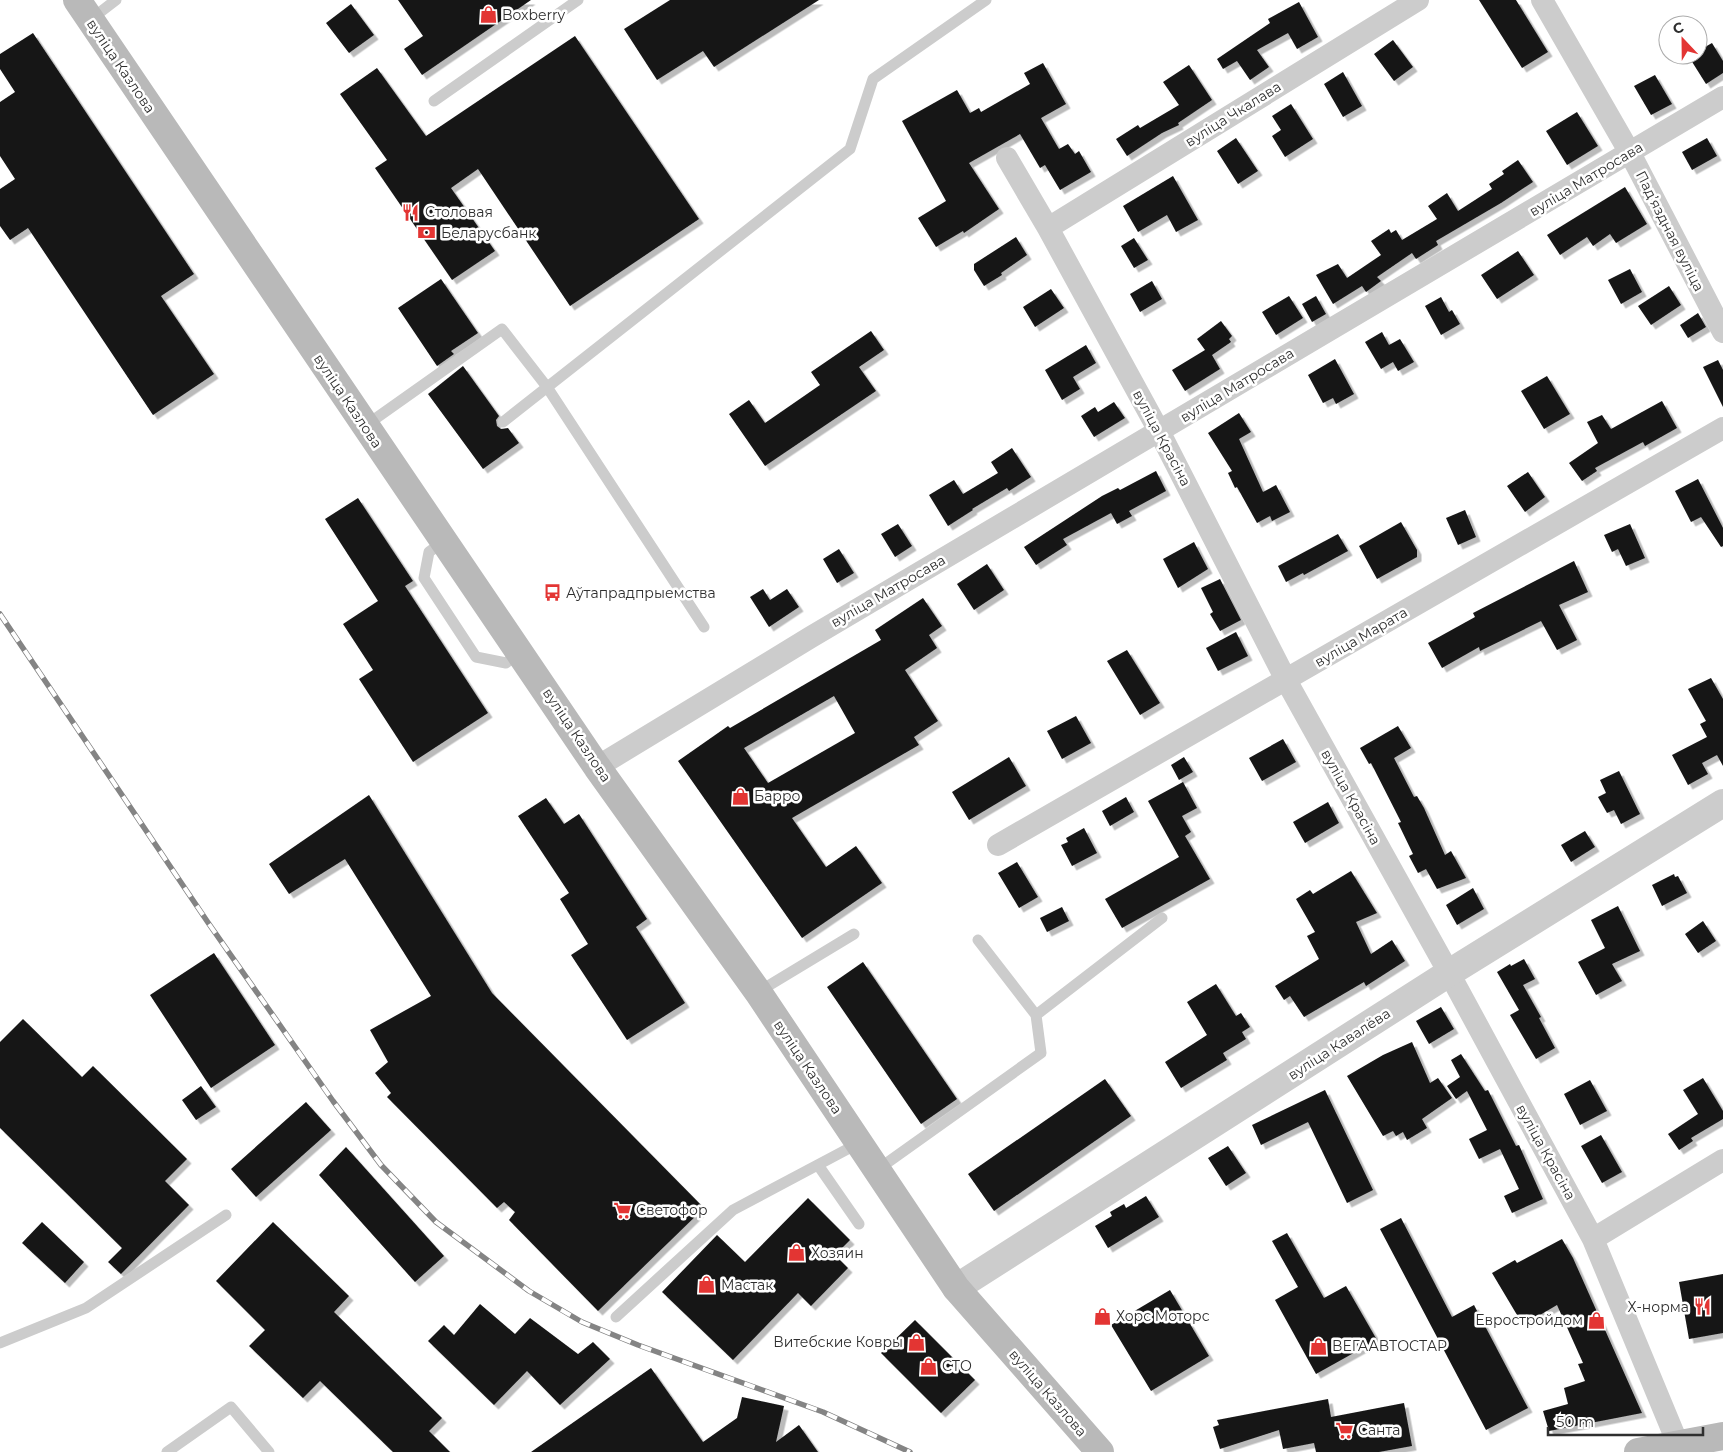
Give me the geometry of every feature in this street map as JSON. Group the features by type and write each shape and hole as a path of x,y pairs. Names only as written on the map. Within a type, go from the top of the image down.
{"main road":[{"name":"вуліца Казлова","path":"84,10 597,767 758,992 956,1288 1100,1452"},
{"path":"1638,1452 1723,1436"}],"street":[{"name":"вуліца Чкалава","path":"1048,228 1418,0"},
{"name":"Падʼяздная вуліца","path":"1542,0 1630,153 1723,332"},
{"name":"вуліца Матросава","path":"597,767 811,637 1723,97"},
{"name":"вуліца Красіна","path":"1007,158 1048,228 1160,431 1286,680 1449,973 1593,1239 1678,1444"},
{"name":"вуліца Марата","path":"998,845 1723,428"},
{"name":"вуліца Кавалёва","path":"956,1288 1449,973 1723,803"},
{"path":"1593,1239 1723,1160"}],"lane":[{"path":"84,10 116,0"},
{"path":"434,101 578,0"},
{"path":"503,422 850,149 873,79 986,0"},
{"path":"365,426 502,329 547,387 704,628"},
{"path":"444,541 429,552 424,578 476,657 506,663 520,652"},
{"path":"1036,1015 1162,918"},
{"path":"758,992 854,934"},
{"path":"877,1170 1041,1053 1036,1015 978,940"},
{"path":"616,1317 733,1210 859,1143"},
{"path":"818,1165 859,1224"},
{"path":"0,1343 86,1308 226,1215"},
{"path":"167,1452 231,1407 269,1452"}],"building":[{"path":"398,0 531,0 422,75 404,49 423,36"},
{"path":"670,0 819,0 714,67 703,51 657,80 624,29"},
{"path":"1479,0 1516,0 1548,52 1522,68"},
{"path":"1299,2 1318,37 1297,49 1288,33 1257,50 1269,67 1250,80 1237,61 1223,69 1217,59 1270,23 1268,19"},
{"path":"351,4 374,35 349,53 326,23"},
{"path":"33,33 194,274 161,296 214,374 153,415 28,228 10,240 0,226 0,189 15,179 0,156 0,102 15,92 0,69 0,54"},
{"path":"575,36 699,219 570,306 478,169 451,188 495,251 452,280 375,168 387,160 340,94 377,68 426,136"},
{"path":"1393,40 1413,67 1394,81 1374,54"},
{"path":"1712,43 1723,61 1723,73 1706,84 1694,65 1708,65 1708,45"},
{"path":"1043,63 1066,104 1041,118 1059,149 1068,144 1075,154 1079,151 1091,172 1060,190 1045,165 1040,168 1020,134 969,163 999,209 964,233 963,231 936,247 918,218 946,201 902,121 957,90 970,113 979,108 981,112 1030,84 1024,73"},
{"path":"1189,65 1212,100 1178,123 1179,125 1162,133 1127,156 1116,139 1138,125 1140,128 1179,105 1163,82"},
{"path":"1343,72 1362,106 1343,117 1324,84"},
{"path":"1655,75 1672,104 1651,115 1634,86"},
{"path":"1291,104 1313,139 1285,157 1272,136 1281,130 1272,116"},
{"path":"1577,112 1598,146 1567,165 1546,131"},
{"path":"1236,138 1258,171 1238,184 1217,151"},
{"path":"1707,138 1717,156 1692,170 1682,152"},
{"path":"1518,160 1533,182 1436,241 1438,245 1416,259 1412,253 1377,277 1381,281 1366,292 1362,286 1333,304 1316,275 1338,264 1347,278 1381,255 1371,241 1389,229 1391,233 1396,230 1402,240 1437,219 1428,206 1447,193 1458,211 1492,189 1489,184 1504,174 1502,171"},
{"path":"1173,176 1198,220 1176,232 1167,215 1138,232 1123,206"},
{"path":"1625,187 1647,224 1616,243 1610,234 1593,246 1587,237 1560,255 1547,235"},
{"path":"1016,237 1027,255 1001,273 1002,275 984,286 974,270 974,264"},
{"path":"1134,238 1148,260 1134,268 1121,246"},
{"path":"1518,251 1534,275 1497,299 1481,275"},
{"path":"1630,269 1642,292 1621,304 1608,280"},
{"path":"441,279 478,333 451,351 454,354 437,366 398,308"},
{"path":"1152,281 1162,299 1140,312 1130,294"},
{"path":"1669,286 1681,305 1651,325 1638,306"},
{"path":"1051,289 1064,308 1035,327 1023,307"},
{"path":"1289,296 1303,318 1276,335 1262,312"},
{"path":"1316,296 1326,314 1312,322 1302,304"},
{"path":"1441,297 1449,312 1452,310 1460,324 1441,335 1425,306"},
{"path":"1698,313 1706,327 1688,338 1680,325"},
{"path":"1221,321 1232,336 1229,339 1231,342 1212,355 1220,369 1185,391 1172,370 1205,350 1197,339"},
{"path":"871,331 884,350 859,367 876,391 765,466 729,414 749,400 765,423 820,385 811,372"},
{"path":"1382,332 1389,345 1400,339 1414,362 1398,371 1393,362 1381,369 1365,342"},
{"path":"1086,345 1096,363 1073,377 1080,389 1062,400 1045,370"},
{"path":"1335,359 1354,394 1336,404 1333,398 1323,403 1308,375"},
{"path":"1718,360 1723,370 1723,407 1703,367"},
{"path":"463,366 499,416 496,420 497,426 501,429 508,428 519,443 483,469 428,394"},
{"path":"1547,376 1570,414 1544,429 1521,391"},
{"path":"1662,401 1677,428 1645,446 1643,442 1595,468 1597,471 1582,481 1569,463 1598,443 1587,422 1602,415 1611,429"},
{"path":"1114,402 1125,418 1094,437 1081,416 1095,407 1098,412"},
{"path":"1239,413 1251,432 1239,439 1263,492 1276,485 1290,512 1272,521 1270,516 1257,523 1237,487 1235,488 1228,473 1232,471 1208,433"},
{"path":"1012,448 1031,477 1009,491 1007,488 948,526 929,495 954,480 963,494 998,473 991,462"},
{"path":"1156,471 1166,491 1129,511 1132,516 1117,524 1111,513 1063,539 1067,545 1036,565 1024,547 1102,496 1118,488 1120,490"},
{"path":"1528,472 1545,497 1525,512 1507,486"},
{"path":"1698,479 1723,528 1723,546 1721,547 1701,517 1691,522 1675,491"},
{"path":"358,498 413,581 405,586 488,713 413,762 359,679 373,670 343,624 378,601 325,519"},
{"path":"1465,510 1476,537 1458,545 1446,518"},
{"path":"1401,522 1417,550 1417,557 1377,579 1359,546"},
{"path":"898,524 912,546 895,557 881,534"},
{"path":"1630,524 1645,558 1626,566 1618,549 1612,552 1604,535"},
{"path":"1338,534 1348,551 1304,575 1303,573 1286,582 1278,566"},
{"path":"1194,542 1208,569 1178,588 1163,559"},
{"path":"839,549 854,573 837,583 823,559"},
{"path":"1574,561 1588,592 1559,605 1577,640 1557,650 1541,621 1480,651 1479,647 1442,668 1428,643 1475,617 1473,613"},
{"path":"987,564 1004,590 974,610 957,584"},
{"path":"1220,579 1241,620 1220,631 1210,614 1213,612 1201,588"},
{"path":"763,589 770,600 787,589 799,607 769,627 750,597"},
{"path":"923,598 942,626 929,635 937,648 905,670 938,721 914,737 919,745 792,818 826,867 856,846 882,883 802,938 678,761 728,726 730,728 881,640 875,630","holes":["834,696 855,733 768,783 744,748"]},
{"path":"1236,632 1248,656 1218,671 1206,648"},
{"path":"1127,650 1160,703 1140,715 1107,661"},
{"path":"1711,678 1723,699 1723,766 1717,755 1702,763 1708,774 1688,785 1672,755 1707,737 1700,724 1706,721 1688,689"},
{"path":"1076,716 1091,743 1062,759 1047,731"},
{"path":"1398,726 1411,748 1394,758 1414,797 1417,796 1424,808 1445,855 1451,851 1466,878 1437,889 1426,869 1418,873 1409,856 1413,854 1398,823 1401,822 1371,763 1369,764 1360,748"},
{"path":"1283,739 1296,762 1262,781 1249,758"},
{"path":"1009,757 1026,786 969,820 952,792"},
{"path":"1184,757 1193,772 1179,780 1171,765"},
{"path":"1619,771 1640,814 1621,824 1614,810 1607,813 1598,797 1606,793 1600,780"},
{"path":"1183,782 1197,808 1182,816 1191,832 1185,836 1210,879 1122,928 1105,899 1179,857 1148,801"},
{"path":"369,795 492,993 704,1208 598,1311 509,1220 515,1212 504,1202 497,1208 387,1097 391,1093 375,1073 388,1062 370,1030 431,996 345,859 289,894 269,864"},
{"path":"1126,797 1134,812 1110,826 1102,811"},
{"path":"546,798 564,824 579,814 647,919 636,927 685,1003 627,1040 571,955 588,944 560,899 569,893 518,816"},
{"path":"1328,802 1339,823 1305,843 1293,822"},
{"path":"1084,828 1097,853 1072,866 1061,845 1068,842 1066,838"},
{"path":"1585,831 1595,847 1571,862 1561,845"},
{"path":"1017,862 1038,897 1019,908 998,873"},
{"path":"1351,871 1377,913 1356,922 1371,954 1392,940 1405,961 1366,986 1364,982 1304,1017 1290,996 1284,1000 1275,986 1319,959 1307,936 1315,932 1296,899 1310,890 1313,894"},
{"path":"1674,874 1675,877 1678,876 1687,893 1662,906 1652,885"},
{"path":"1473,888 1484,909 1457,925 1446,905"},
{"path":"1618,906 1640,951 1612,964 1622,981 1596,995 1578,962 1605,948 1591,920"},
{"path":"1062,907 1069,921 1047,932 1040,918"},
{"path":"1703,921 1716,941 1698,953 1685,934"},
{"path":"214,953 275,1045 211,1088 150,995"},
{"path":"1524,959 1535,979 1523,985 1541,1017 1539,1018 1555,1048 1536,1059 1510,1015 1519,1010 1497,972 1510,964 1511,966"},
{"path":"863,962 957,1099 921,1124 827,987"},
{"path":"1216,984 1236,1016 1241,1013 1250,1027 1242,1032 1246,1039 1223,1053 1227,1060 1181,1088 1165,1062 1207,1035 1187,1002"},
{"path":"1441,1007 1454,1029 1429,1044 1416,1021"},
{"path":"23,1019 82,1077 93,1066 187,1159 165,1181 189,1205 121,1274 108,1262 122,1248 0,1128 0,1042"},
{"path":"1412,1042 1430,1083 1438,1078 1452,1098 1422,1119 1427,1128 1407,1140 1403,1132 1396,1136 1393,1131 1383,1136 1347,1076 1383,1055"},
{"path":"1461,1054 1485,1091 1488,1090 1516,1146 1519,1145 1543,1199 1512,1213 1504,1196 1519,1189 1500,1149 1479,1159 1469,1139 1487,1130 1467,1091 1456,1099 1447,1086 1460,1077 1451,1060"},
{"path":"1703,1078 1723,1111 1723,1119 1691,1138 1693,1141 1679,1150 1668,1134 1698,1114 1683,1090"},
{"path":"1105,1079 1131,1116 994,1211 968,1174"},
{"path":"1590,1080 1607,1111 1580,1125 1564,1094"},
{"path":"201,1086 216,1107 196,1120 182,1100"},
{"path":"1325,1090 1373,1190 1347,1203 1308,1122 1261,1145 1252,1125"},
{"path":"306,1102 331,1130 256,1197 231,1169"},
{"path":"1601,1135 1622,1172 1602,1183 1581,1146"},
{"path":"1228,1146 1246,1173 1226,1186 1208,1158"},
{"path":"346,1147 444,1256 415,1282 319,1175"},
{"path":"1146,1196 1159,1217 1108,1248 1095,1226 1112,1216 1110,1212 1124,1204 1126,1208"},
{"path":"808,1198 850,1240 835,1255 848,1268 811,1306 798,1293 733,1360 662,1292 717,1235 745,1262"},
{"path":"1401,1218 1452,1317 1474,1305 1528,1408 1486,1430 1380,1229"},
{"path":"42,1222 84,1262 65,1283 22,1243"},
{"path":"273,1222 349,1296 334,1312 442,1418 429,1431 450,1452 393,1452 320,1381 303,1398 249,1346 265,1330 216,1281"},
{"path":"1287,1233 1324,1298 1346,1286 1377,1340 1316,1374 1275,1300 1298,1287 1272,1241"},
{"path":"1562,1239 1573,1258 1642,1413 1549,1431 1543,1411 1568,1404 1564,1388 1585,1381 1578,1364 1583,1363 1557,1305 1523,1325 1492,1273 1515,1260 1517,1263"},
{"name":"Х-норма","path":"1723,1274 1723,1333 1689,1339 1679,1282"},
{"path":"1170,1290 1209,1356 1151,1391 1111,1325"},
{"path":"480,1304 515,1334 530,1318 578,1354 593,1342 610,1359 560,1405 527,1371 494,1405 428,1341 444,1325 454,1335"},
{"name":"СТО","path":"915,1320 975,1380 941,1413 881,1353"},
{"path":"651,1368 703,1442 737,1418 742,1397 784,1406 776,1442 799,1425 818,1452 531,1452"},
{"name":"Санта","path":"1328,1399 1331,1417 1404,1403 1412,1446 1379,1452 1316,1452 1314,1443 1283,1449 1279,1430 1220,1449 1213,1427 1219,1425 1217,1420"}],"railway":[{"path":"0,614 209,924 333,1101 381,1165 436,1222 529,1291 582,1322 638,1345 823,1412 910,1452"}],"place":[{"name":"Boxberry","path":"488,15"},
{"name":"Столовая","path":"411,212"},
{"name":"Беларусбанк","path":"427,233"},
{"name":"Аўтапрадпрыемства","path":"552,593"},
{"name":"Барро","path":"740,796"},
{"name":"Светофор","path":"622,1210"},
{"name":"Хозяин","path":"797,1253"},
{"name":"Мастак","path":"707,1285"},
{"name":"Х-норма","path":"1703,1307"},
{"name":"Хорс Моторс","path":"1102,1316"},
{"name":"Евростройдом","path":"1597,1320"},
{"name":"Витебские Ковры","path":"917,1342"},
{"name":"ВЕГААВТОСТАР","path":"1318,1346"},
{"name":"СТО","path":"928,1366"},
{"name":"Санта","path":"1344,1430"}]}
